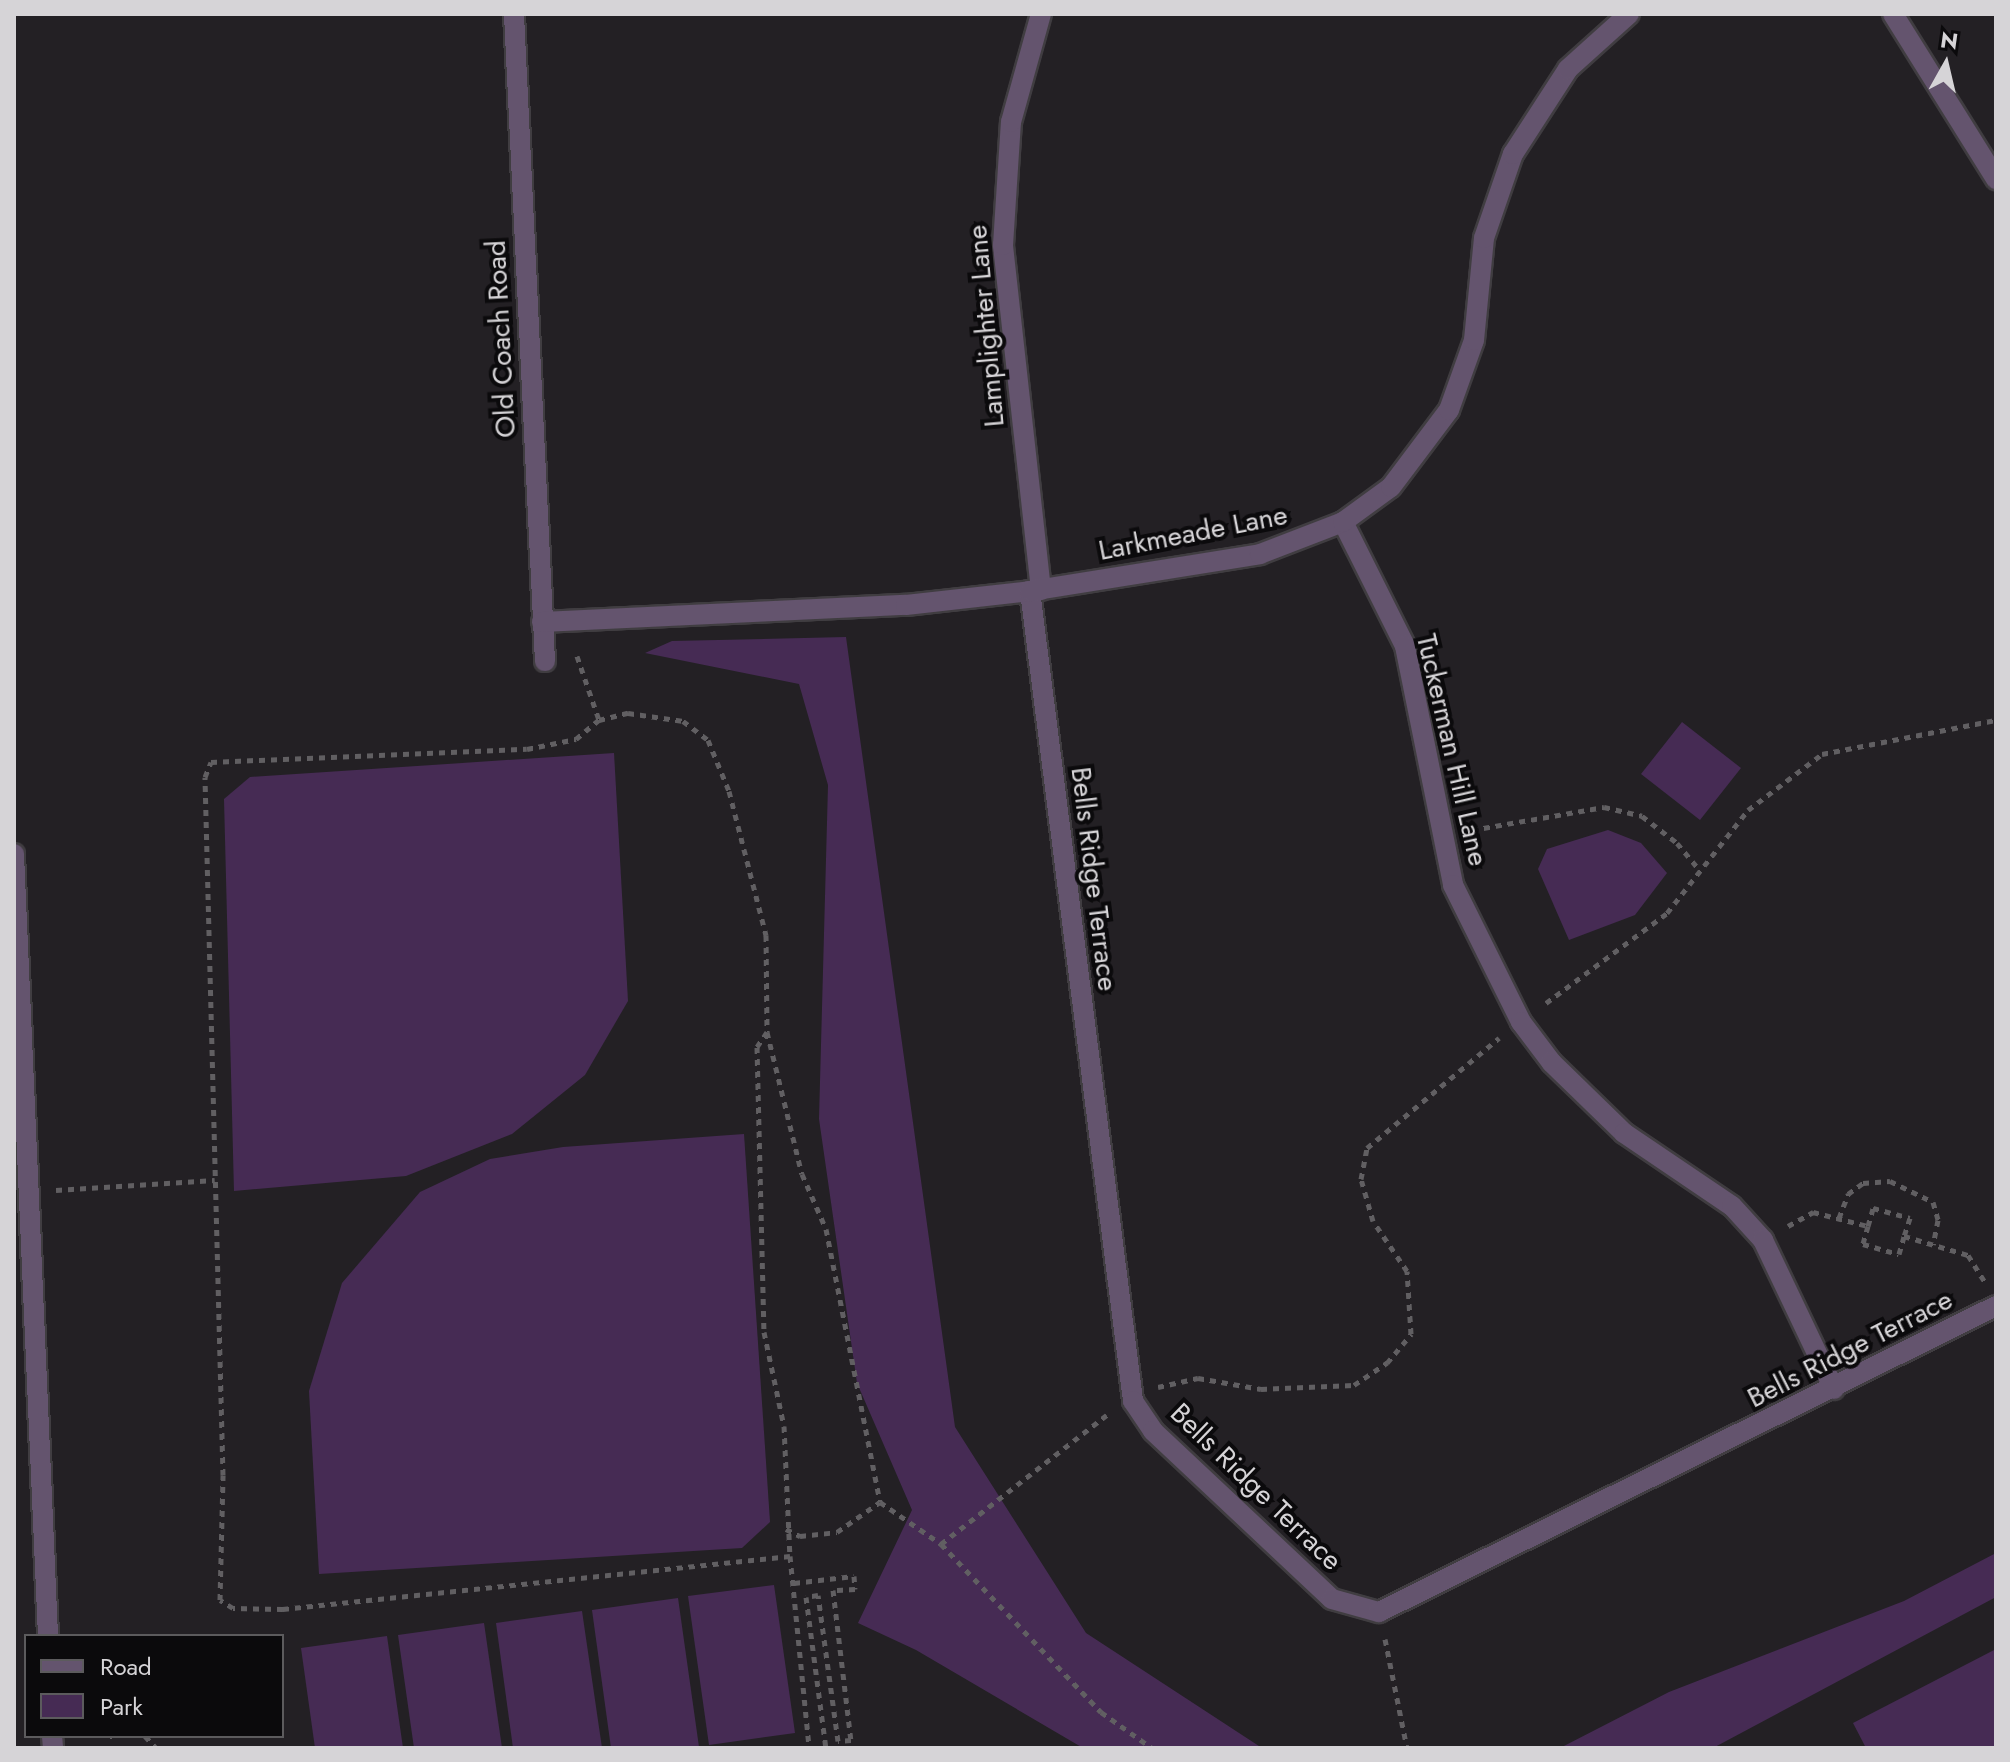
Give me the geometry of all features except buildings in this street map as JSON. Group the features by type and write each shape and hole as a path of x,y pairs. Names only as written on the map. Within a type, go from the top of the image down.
{"street":[{"name":"Old Coach Road","path":"514,14 545,661"},
{"name":"Lamplighter Lane","path":"1036,590 1003,245 1011,122 1041,14"},
{"name":"Larkmeade Lane","path":"542,622 906,605 1036,590 1260,554 1343,522 1391,487 1449,410 1474,340 1484,238 1513,154 1568,69 1629,14"},
{"path":"1893,14 1996,179"},
{"name":"Tuckerman Hill Lane","path":"1343,522 1405,646 1440,837 1471,929 1521,1022 1552,1063 1624,1133 1732,1206 1763,1240 1834,1389"},
{"name":"Bells Ridge Terrace","path":"1036,590 1133,1401 1153,1431 1332,1599 1379,1612 1834,1389 1992,1298"},
{"path":"14,854 48,1634"}],"path":[{"path":"790,1556 313,1606 233,1608 220,1600 223,1475 205,777 211,762 527,749 576,739 599,720 628,713 683,721 708,740 729,791 766,935 767,1032 802,1174 826,1229 880,1502 941,1544 1101,1712 1152,1748"},
{"path":"941,1544 1154,1388 1198,1378 1261,1389 1354,1385 1387,1363 1411,1334 1407,1271 1373,1221 1361,1179 1367,1148 1521,1022 1667,913 1748,810 1822,754 1996,720"},
{"path":"1440,837 1604,807 1642,816 1699,869"},
{"path":"767,1032 757,1047 764,1332 784,1426 786,1529 809,1748"},
{"path":"28,1192 215,1180"},
{"path":"1839,1218 1848,1194 1863,1183 1890,1181 1933,1202 1938,1220 1933,1245"},
{"path":"1873,1208 1910,1218 1899,1254 1863,1244 1868,1226 1873,1208"},
{"path":"1763,1240 1813,1212 1868,1226"},
{"path":"1904,1236 1968,1255 1992,1298"},
{"path":"786,1529 800,1536 837,1532 880,1502"},
{"path":"794,1583 854,1576 855,1589 833,1590 851,1740 838,1741 818,1595 806,1597 826,1748"},
{"path":"1379,1612 1407,1748"}],"green space":[{"path":"846,637 955,1427 1086,1633 1262,1748 1083,1748 916,1650 858,1623 912,1510 857,1383 819,1119 828,785 799,684 645,653 672,641"},
{"path":"1682,722 1741,768 1700,820 1641,774"},
{"path":"614,753 628,1001 585,1075 512,1134 406,1176 234,1191 224,799 250,777"},
{"path":"1608,830 1641,843 1667,873 1635,915 1569,940 1538,869 1547,849"},
{"path":"744,1134 770,1522 742,1548 319,1574 309,1391 342,1283 420,1192 490,1159 563,1147"},
{"path":"1996,1553 1996,1597 1713,1748 1560,1748 1669,1692 1904,1601"},
{"path":"774,1585 795,1733 709,1745 688,1596"},
{"path":"678,1598 699,1747 611,1748 592,1610"},
{"path":"582,1611 602,1748 513,1748 496,1623"},
{"path":"484,1623 502,1748 414,1748 398,1635"},
{"path":"387,1636 403,1748 315,1748 301,1648"},
{"path":"1996,1649 1996,1748 1866,1748 1853,1723"}]}
